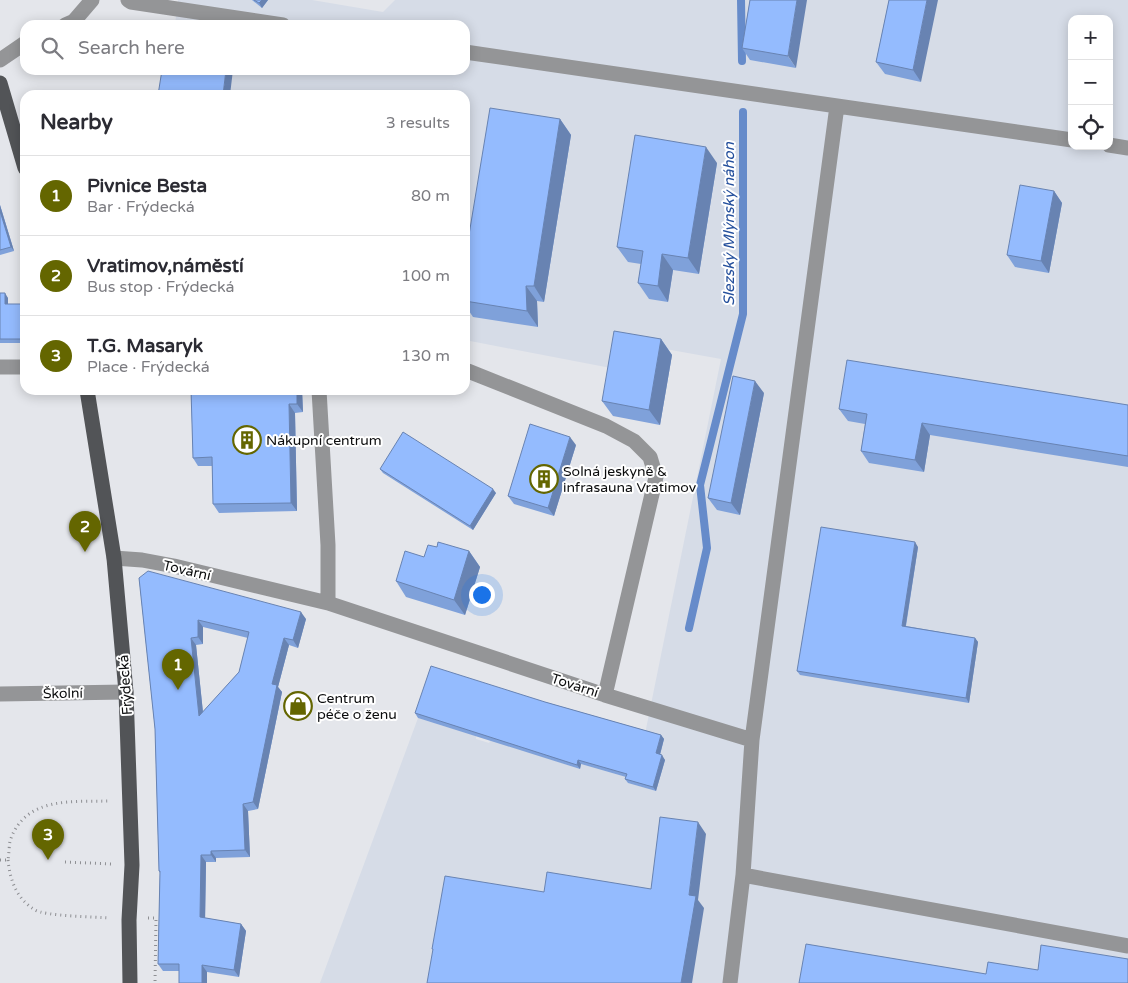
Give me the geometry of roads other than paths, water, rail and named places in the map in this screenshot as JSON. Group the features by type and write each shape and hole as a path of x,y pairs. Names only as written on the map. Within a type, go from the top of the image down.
{"main road":[{"path":"0,84 20,151"},
{"name":"Frýdecká","path":"88,395 114,558 126,692 132,865 129,920 130,983"}],"street":[{"path":"75,20 92,0"},
{"path":"128,0 250,20"},
{"path":"0,60 20,46"},
{"path":"470,53 1068,139"},
{"path":"730,983 743,875 752,740 837,106"},
{"path":"1113,146 1128,148"},
{"path":"0,366 20,367"},
{"name":"Tovární","path":"114,558 142,560 174,566 328,603 605,695 656,477 650,457 634,441 606,426 470,371"},
{"path":"319,395 328,545 328,603"},
{"name":"Školní","path":"0,694 126,692"},
{"path":"605,695 752,740"},
{"path":"743,875 1128,946"}],"waterway":[{"name":"Slezský Mlýnský náhon","path":"741,0 742,61"},
{"name":"Slezský Mlýnský náhon","path":"689,628 707,548 700,485 743,314 743,112"}],"place":[{"name":"Nákupní centrum","path":"247,440"},
{"name":"Solná jeskyně & infrasauna Vratimov","path":"544,479"},
{"name":"Vratimov,náměstí","path":"85,552"},
{"name":"Pivnice Besta","path":"178,690"},
{"name":"Centrum péče o ženu","path":"298,706"},
{"name":"T.G. Masaryk","path":"48,860"}]}
